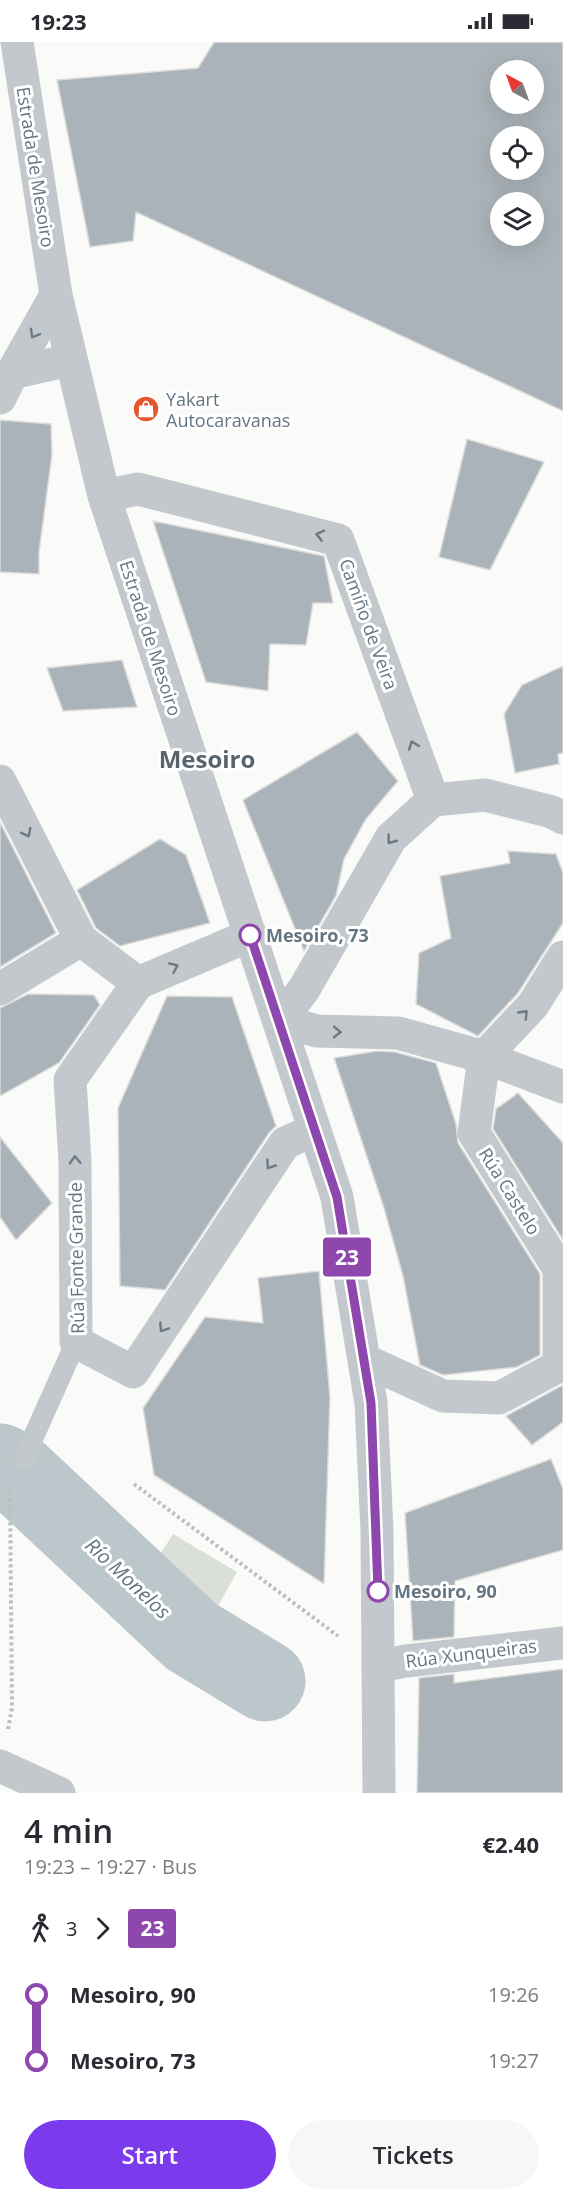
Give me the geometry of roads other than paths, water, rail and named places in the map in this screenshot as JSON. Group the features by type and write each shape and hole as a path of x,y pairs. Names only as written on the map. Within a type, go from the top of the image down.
{"street":[{"name":"Estrada de Mesoiro","path":"17,42 56,295 104,496 337,1197 371,1403 379,1666 379,1793"},
{"path":"6,386 56,295"},
{"path":"6,386 70,360"},
{"name":"Camiño de Veira","path":"104,496 138,489 338,540 433,800"},
{"path":"0,781 81,940 138,983 250,935"},
{"path":"563,818 552,812 485,795 433,800 391,838 304,989 280,1021 317,1031 398,1033 484,1057 563,1087"},
{"path":"0,989 81,940"},
{"path":"484,1057 533,1005 563,957"},
{"name":"Rúa Fonte Grande","path":"138,983 70,1080 75,1161 76,1342 134,1372 285,1143 314,1130"},
{"name":"Rúa Castelo","path":"364,1360 443,1396 499,1398 559,1366 561,1269 474,1133 484,1057"},
{"name":"Rúa Xunqueiras","path":"379,1666 563,1643"},
{"path":"0,1766 59,1793"}],"lane":[{"path":"24,1458 76,1342"}],"waterway":[{"name":"Río Monelos","path":"0,1464 18,1474 191,1636 265,1681"}],"place":[{"name":"Yakart Autocaravanas","path":"146,409"},
{"name":"Mesoiro, 73","path":"250,935"},
{"name":"Mesoiro, 90","path":"378,1591"}],"district":[{"name":"Mesoiro","path":"207,758"}]}
